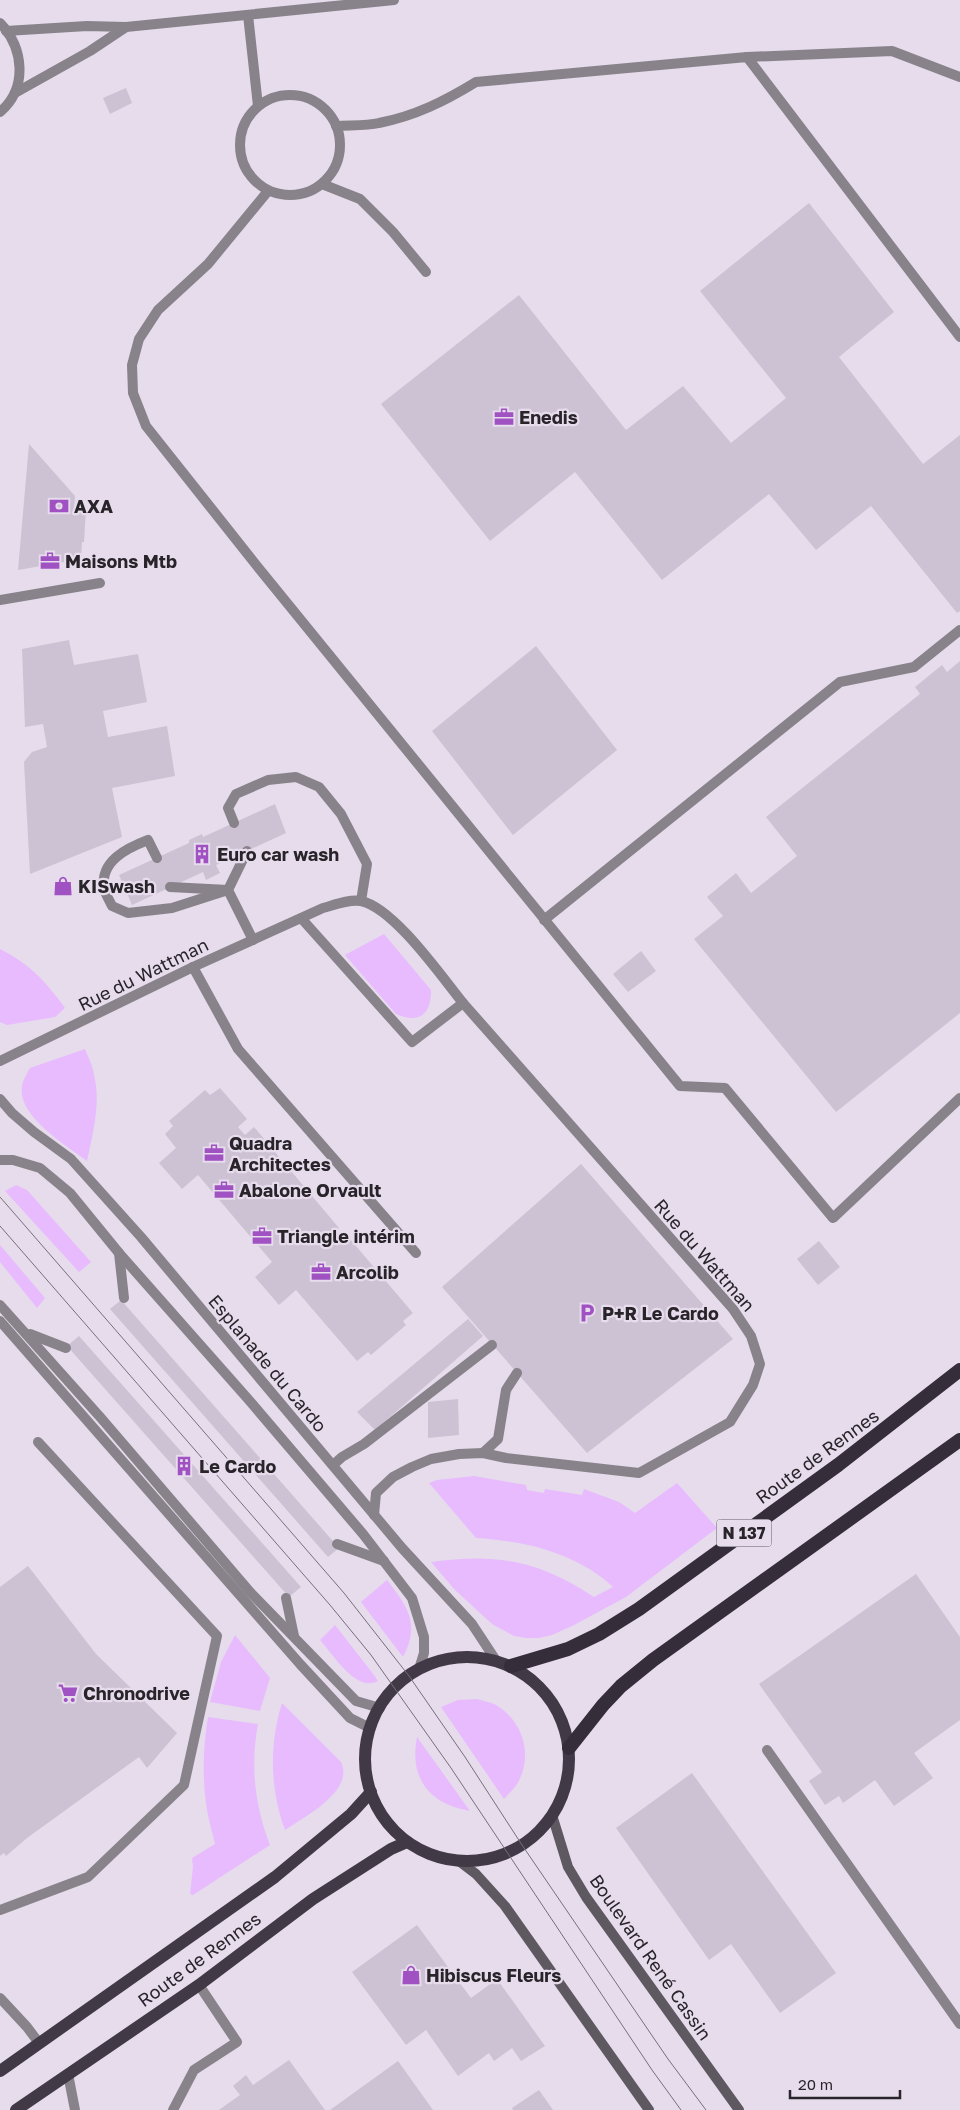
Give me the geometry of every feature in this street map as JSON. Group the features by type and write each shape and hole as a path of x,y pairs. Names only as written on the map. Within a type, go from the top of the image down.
{"highway":[{"name":"Route de Rennes","path":"511,1666 568,1649 599,1634 639,1609 838,1465 960,1370"},
{"name":"N 137","path":"568,1748 603,1705 627,1681 960,1440"}],"main road":[{"path":"457,1658 477,1658 511,1666 535,1683 552,1702 563,1724 568,1748 568,1772 563,1794 552,1816 534,1837 507,1853 492,1859 459,1861 440,1858 407,1842 391,1828 379,1811 371,1792 366,1771 366,1749 370,1728 380,1708 394,1688 419,1669 438,1662 457,1658"},
{"name":"Route de Rennes","path":"0,2071 275,1877 351,1814 371,1792"},
{"name":"Boulevard René Cassin","path":"552,1816 568,1867 586,1897 739,2110"},
{"name":"Route de Rennes","path":"16,2110 199,1985 313,1900 391,1849 407,1842"},
{"path":"459,1861 476,1874 505,1906 649,2110"}],"street":[{"path":"3,27 126,27 394,0"},
{"path":"248,14 258,106"},
{"path":"0,112 6,107 15,93 20,76 20,59 14,40 3,27"},
{"path":"15,93 90,51 126,27"},
{"path":"336,126 378,124 420,112 444,102 476,82 747,57 892,51 960,77"},
{"path":"747,57 960,337"},
{"path":"287,95 302,96 316,102 328,112 336,126 340,142 338,158 332,172 322,184 310,191 296,195 282,195 268,191 255,182 246,169 240,153 240,136 247,119 258,106 271,98 287,95"},
{"path":"322,184 360,199 393,232 426,272"},
{"path":"268,191 208,264 158,310 139,339 132,364 133,393 146,426 680,1086 725,1088 833,1218 960,1098"},
{"path":"0,600 100,583"},
{"path":"544,920 840,682 914,667 960,630"},
{"path":"234,823 228,808 236,794 268,780 296,777 319,787 341,814 367,864 360,901"},
{"path":"156,858 148,840 130,847 111,861 106,870 104,889 112,906 128,913 172,908 228,890 248,851"},
{"path":"170,888 228,890"},
{"path":"228,890 253,940"},
{"name":"Rue du Wattman","path":"0,1061 193,967 323,908 360,901 382,910 397,923 463,1003 733,1309 751,1336 760,1364 754,1385 730,1422 639,1473 506,1458 483,1453 431,1459 392,1478 376,1493 374,1515"},
{"path":"301,918 412,1042 463,1003"},
{"path":"193,967 238,1049 416,1253"},
{"name":"Esplanade du Cardo","path":"0,1099 27,1126 71,1159 141,1236 374,1515 472,1624 497,1662"},
{"path":"0,1160 13,1160 40,1168 70,1193 119,1254 248,1398 385,1561 412,1598 418,1614 424,1637 424,1653 419,1669"},
{"path":"119,1254 124,1298"},
{"path":"0,1305 27,1333 250,1592 356,1701 380,1708"},
{"path":"0,1321 300,1664 350,1718 370,1728"},
{"path":"27,1333 66,1348"},
{"path":"332,1465 364,1444 492,1345"},
{"path":"483,1453 498,1439 506,1390 517,1373"},
{"path":"0,1910 88,1877 184,1785 217,1636 38,1442"},
{"path":"337,1544 385,1561"},
{"path":"286,1598 294,1637"},
{"path":"767,1750 960,2024"},
{"path":"173,2110 194,2070 237,2042 199,1985"},
{"path":"0,1998 27,2027 39,2044"},
{"path":"68,2074 75,2110"}],"shaded area":[{"path":"384,934 431,990 429,1006 422,1015 411,1018 396,1014 345,955"},
{"path":"0,949 37,974 65,1008 55,1017 7,1025 0,1022"},
{"path":"85,1049 92,1065 97,1096 92,1140 87,1161 45,1129 27,1108 22,1097 22,1086 30,1068"},
{"path":"16,1185 27,1190 91,1262 79,1272 5,1191"},
{"path":"0,1245 45,1298 37,1308 0,1262"},
{"path":"474,1476 526,1485 527,1490 544,1493 545,1489 582,1495 584,1489 619,1502 635,1513 677,1483 717,1528 626,1597 574,1625 552,1635 539,1638 514,1636 492,1624 455,1590 431,1562 476,1558 516,1562 554,1575 594,1597 613,1587 583,1565 566,1557 513,1542 476,1538 429,1483 437,1480"},
{"path":"387,1580 406,1607 411,1625 411,1635 403,1657 361,1602"},
{"path":"335,1625 378,1681 370,1683 361,1682 353,1677 320,1640"},
{"path":"235,1635 270,1678 260,1711 210,1702 221,1662"},
{"path":"477,1699 496,1705 505,1712 513,1720 523,1740 525,1762 522,1773 516,1786 504,1799 441,1707 458,1700"},
{"path":"282,1703 341,1762 343,1773 341,1783 325,1802 285,1830 276,1799 273,1767 275,1735"},
{"path":"208,1717 258,1724 254,1755 255,1786 261,1816 270,1845 193,1895 190,1894 192,1858 215,1844 204,1787 204,1751"},
{"path":"417,1737 470,1811 443,1802 425,1787 419,1777 416,1765"}],"building":[{"path":"126,88 132,103 110,114 103,98"},
{"name":"Enedis","path":"809,203 894,312 839,357 923,464 960,435 960,611 957,613 871,506 816,550 769,494 662,580 575,472 490,541 381,404 519,295 626,430 683,386 731,443 786,398 700,291"},
{"path":"29,444 75,496 74,508 86,509 84,542 82,542 81,558 71,557 70,561 18,570"},
{"path":"69,640 74,665 138,654 147,702 103,711 108,737 167,726 175,776 112,788 122,837 30,874 24,762 32,752 47,747 43,724 25,727 22,649"},
{"path":"536,646 617,750 513,835 432,731"},
{"path":"960,661 960,1013 836,1112 694,939 723,916 707,897 736,873 751,893 797,856 766,817 920,694 915,687 942,665 947,672"},
{"name":"Euro car wash","path":"275,804 286,833 216,865 220,873 206,880 203,872 132,905 119,875 189,843 189,840 202,834 203,837"},
{"path":"641,951 656,971 628,992 613,974"},
{"path":"220,1088 247,1119 238,1127 245,1135 254,1127 339,1228 335,1232 345,1244 350,1239 413,1313 403,1321 406,1325 371,1355 368,1352 357,1361 296,1290 279,1305 255,1277 272,1262 198,1175 182,1189 159,1163 176,1148 165,1134 173,1126 169,1121 205,1090 210,1095"},
{"name":"P+R Le Cardo","path":"581,1164 733,1339 587,1453 442,1287"},
{"path":"819,1241 840,1267 818,1285 797,1259"},
{"name":"Le Cardo","path":"121,1300 339,1548 328,1557 110,1309"},
{"path":"468,1319 483,1336 375,1430 357,1412"},
{"name":"Le Cardo","path":"79,1336 301,1587 289,1597 67,1346"},
{"path":"458,1399 459,1435 428,1438 428,1402"},
{"name":"Chronodrive","path":"28,1566 96,1654 177,1733 147,1768 139,1757 27,1838 6,1856 4,1853 0,1856 0,1587"},
{"path":"916,1574 960,1637 960,1720 914,1753 933,1778 894,1806 875,1780 843,1803 839,1796 825,1805 809,1781 822,1772 759,1684"},
{"path":"692,1773 836,1973 780,2013 731,1944 709,1960 616,1828"},
{"path":"417,1925 471,1998 497,1979 545,2046 521,2061 512,2048 494,2061 489,2053 458,2076 426,2030 406,2045 352,1972"},
{"path":"289,2060 325,2110 219,2110 240,2095 233,2086 246,2075 253,2085"},
{"path":"398,2061 433,2110 330,2110"},
{"path":"539,2090 553,2110 513,2110 512,2108"}],"tram line":[{"path":"0,1197 344,1593 409,1676 668,2059 706,2110"},
{"path":"0,1226 330,1605 371,1655 451,1768 652,2070 681,2110"}],"place":[{"name":"Enedis","path":"504,417"},
{"name":"AXA","path":"59,506"},
{"name":"Maisons Mtb","path":"50,561"},
{"name":"Euro car wash","path":"202,854"},
{"name":"KISwash","path":"63,886"},
{"name":"Quadra Architectes","path":"214,1153"},
{"name":"Abalone Orvault","path":"224,1190"},
{"name":"Triangle intérim","path":"262,1236"},
{"name":"Arcolib","path":"321,1272"},
{"name":"P+R Le Cardo","path":"587,1313"},
{"name":"Le Cardo","path":"184,1466"},
{"name":"Chronodrive","path":"68,1693"},
{"name":"Hibiscus Fleurs","path":"411,1975"}]}
